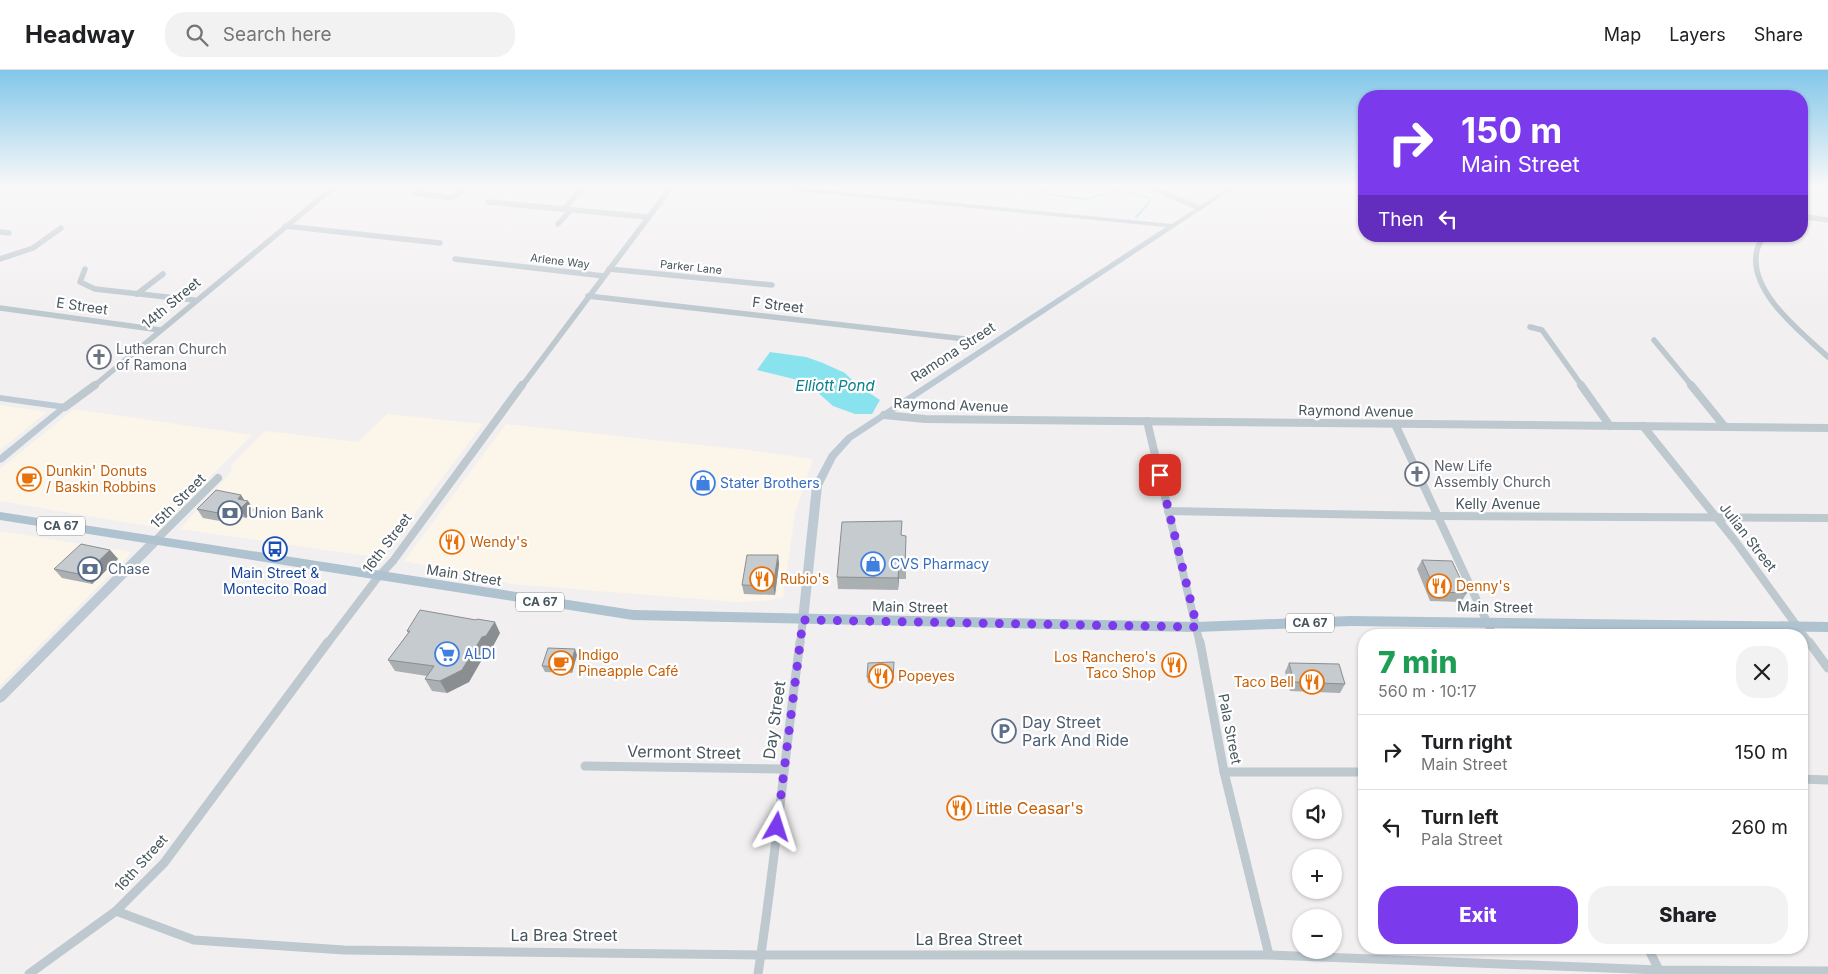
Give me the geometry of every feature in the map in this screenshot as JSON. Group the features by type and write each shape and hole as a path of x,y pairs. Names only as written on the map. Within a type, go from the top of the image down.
{"main road":[{"name":"Ramona Street","path":"803,620 817,486 832,456 849,438 1170,228"},
{"path":"0,398 65,407"},
{"name":"14th Street","path":"0,460 65,407"},
{"name":"Main Street","path":"0,516 378,577 633,615 1197,627 1350,621 1486,621 1828,628"},
{"path":"0,698 155,541"}],"street":[{"path":"0,259 36,246 53,236 61,228"},
{"name":"14th Street","path":"65,407 76,401 194,300 282,228"},
{"path":"305,228 440,243"},
{"name":"16th Street","path":"116,910 164,863 256,736 378,577 393,561 440,494 640,228"},
{"path":"0,232 9,233"},
{"path":"1761,242 1757,250 1756,259 1758,277 1763,289 1784,314 1828,357"},
{"name":"Arlene Way","path":"455,259 604,276"},
{"name":"Parker Lane","path":"609,269 772,285"},
{"path":"86,270 81,275 80,282 84,286 194,300"},
{"path":"137,294 163,274"},
{"name":"F Street","path":"588,296 965,339"},
{"name":"E Street","path":"0,308 160,330"},
{"path":"1530,327 1542,330 1610,426"},
{"path":"1654,340 1725,427"},
{"name":"Raymond Avenue","path":"884,415 925,419 1828,428"},
{"name":"Pala Street","path":"1147,421 1197,627 1224,772 1269,955"},
{"path":"1395,424 1490,629"},
{"name":"Julian Street","path":"1643,426 1716,518 1799,628"},
{"name":"15th Street","path":"155,541 218,478"},
{"name":"Kelly Avenue","path":"1168,511 1438,516 1828,518"},
{"name":"Day Street","path":"758,974 769,904 783,769 803,620"},
{"name":"Julian Street","path":"1808,640 1828,668"},
{"name":"Vermont Street","path":"585,766 783,769"},
{"path":"1224,772 1358,772"},
{"path":"1808,779 1828,780"},
{"path":"30,974 116,910"},
{"name":"La Brea Street","path":"116,910 194,940 344,950 761,955 1269,955 1660,972 1828,971"},
{"path":"1651,954 1660,972"}],"shaded area":[{"path":"0,405 47,412 0,450"},
{"path":"74,409 252,435 159,528 0,501 0,469"},
{"path":"387,414 483,424 381,558 180,529 231,472 232,464 265,431 358,442"},
{"path":"506,424 813,459 795,513 783,597 771,600 737,602 512,584 404,561"},
{"path":"0,531 132,552 0,685"}],"water":[{"name":"Elliott Pond","path":"770,352 806,357 823,363 845,373 856,384 880,400 872,414 855,414 833,406 806,382 757,370"}],"building":[{"path":"216,490 241,495 238,499 248,501 240,509 232,507 224,514 197,509"},
{"name":"CVS Pharmacy","path":"902,521 901,535 906,536 905,567 899,567 898,578 837,577 842,522"},
{"path":"81,544 110,550 84,575 54,569"},
{"name":"Rubio's","path":"747,555 778,555 773,586 742,585"},
{"path":"1422,560 1452,561 1467,593 1436,592"},
{"name":"ALDI","path":"420,610 495,622 486,636 482,637 462,670 440,681 425,679 434,666 388,660 410,631 407,631"},
{"path":"548,648 575,649 570,667 542,666"},
{"name":"Popeyes","path":"894,662 893,678 867,677 868,663"},
{"path":"1289,663 1339,664 1345,684 1294,682"}],"place":[{"name":"Lutheran Church of Ramona","path":"99,357"},
{"name":"New Life Assembly Church","path":"1417,474"},
{"name":"Dunkin' Donuts / Baskin Robbins","path":"29,479"},
{"name":"Stater Brothers","path":"703,483"},
{"name":"Union Bank","path":"230,513"},
{"name":"Wendy's","path":"452,542"},
{"name":"Main Street & Montecito Road","path":"275,549"},
{"name":"CVS Pharmacy","path":"873,564"},
{"name":"Chase","path":"90,569"},
{"name":"Rubio's","path":"762,579"},
{"name":"Denny's","path":"1439,586"},
{"name":"ALDI","path":"447,654"},
{"name":"Indigo Pineapple Café","path":"561,663"},
{"name":"Los Ranchero's Taco Shop","path":"1174,665"},
{"name":"Popeyes","path":"881,676"},
{"name":"Taco Bell","path":"1312,682"},
{"name":"Day Street Park And Ride","path":"1004,731"},
{"name":"Little Ceasar's","path":"959,808"}],"route":[{"path":"777,827 803,620 1197,627 1160,475"}]}
